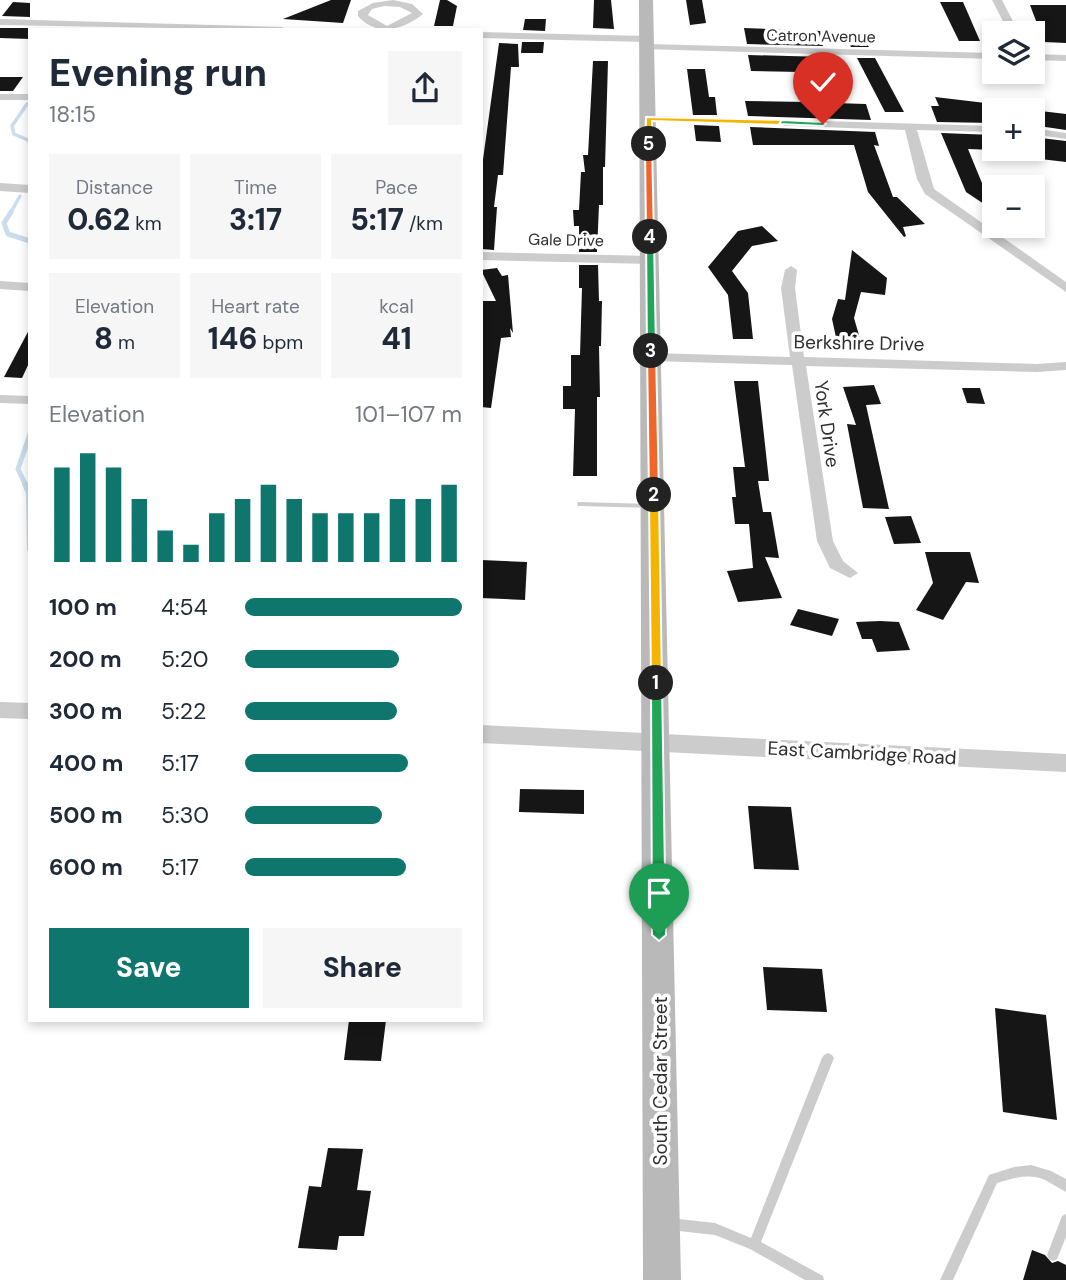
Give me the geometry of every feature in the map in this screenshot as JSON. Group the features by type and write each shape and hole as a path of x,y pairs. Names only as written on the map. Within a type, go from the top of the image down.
{"main road":[{"name":"South Cedar Street","path":"646,0 662,1280"}],"street":[{"path":"997,0 1008,21"},
{"path":"384,28 369,22 363,16 363,11 368,7 390,2 412,5 417,9 418,14 413,19 389,28"},
{"path":"0,22 212,28"},
{"name":"Catron Avenue","path":"483,34 982,56"},
{"path":"1045,57 1066,58"},
{"path":"0,97 28,97"},
{"path":"648,119 982,129"},
{"path":"910,126 923,179 929,191 942,203 1066,288"},
{"path":"1045,133 1066,136"},
{"path":"0,187 28,188"},
{"name":"Gale Drive","path":"483,256 651,260"},
{"name":"York Drive","path":"791,270 788,288 825,541 836,564 850,573"},
{"path":"0,285 28,286"},
{"name":"Berkshire Drive","path":"652,356 1037,368 1066,366"},
{"path":"0,399 28,400"},
{"path":"0,710 28,711"},
{"name":"East Cambridge Road","path":"483,734 1066,764"}],"lane":[{"path":"582,504 654,506"},
{"path":"754,1245 828,1058"},
{"path":"946,1280 993,1179 1021,1170 1045,1172 1066,1186"},
{"path":"1053,1255 1066,1220"},
{"path":"661,1223 715,1229 754,1245 818,1280"}],"building":[{"path":"331,0 351,0 343,23 283,19"},
{"path":"440,0 447,0 457,6 453,26 434,26"},
{"path":"594,0 611,0 614,29 593,28"},
{"path":"686,0 702,0 706,23 690,25"},
{"path":"13,2 30,3 30,17 2,16"},
{"path":"940,2 963,2 980,41 959,41"},
{"path":"1030,5 1066,5 1066,43 1045,42 1045,21 1036,21"},
{"path":"525,19 546,19 545,31 523,30"},
{"path":"0,28 28,28 28,39 0,38"},
{"path":"744,28 820,31 823,46 747,44"},
{"path":"843,32 860,32 869,47 851,47"},
{"path":"522,42 544,42 543,53 521,53"},
{"path":"499,43 518,44 519,67 511,67 503,175 498,175 494,207 497,207 494,250 483,249 483,159"},
{"path":"748,55 825,57 834,103 866,104 871,120 748,116 745,101 807,102 802,72 751,71"},
{"path":"857,58 875,58 904,112 885,112"},
{"path":"593,61 608,61 603,205 599,205 597,252 579,252 579,226 574,226 573,210 579,210 581,172 585,172 583,155 588,155"},
{"path":"687,69 705,69 709,97 715,97 717,115 693,115"},
{"path":"0,77 23,77 13,91 0,91"},
{"path":"935,97 982,103 982,123 937,122 931,106 939,106"},
{"path":"1045,112 1066,114 1066,130 1045,127"},
{"path":"694,125 719,126 721,142 696,141"},
{"path":"750,127 875,132 879,146 874,145 893,197 897,197 925,224 903,227 904,237 868,192 854,145 753,145"},
{"path":"941,133 982,135 982,150 968,149 982,183 982,203 966,192"},
{"path":"1045,139 1066,141 1066,162 1045,160"},
{"path":"762,226 778,241 752,246 732,271 748,293 753,339 733,339 728,295 708,267 738,231"},
{"path":"852,250 887,278 885,295 861,292 854,318 861,342 837,342 832,319 838,299 845,300"},
{"path":"579,265 598,265 599,301 602,301 600,397 597,397 597,476 573,476 575,409 563,409 563,386 571,386 571,355 580,355 582,288 579,288"},
{"path":"497,268 502,276 508,275 513,333 510,328 511,337 501,338 491,408 483,407 483,301 496,301 483,270"},
{"path":"28,332 28,365 22,378 4,377"},
{"path":"734,381 758,381 769,481 758,481 763,512 771,512 779,558 765,557 782,598 738,602 727,571 753,568 749,524 735,524 732,497 736,497 733,467 745,467"},
{"path":"874,385 881,404 866,405 889,509 863,508 847,424 856,425 843,387"},
{"path":"962,388 980,388 985,404 967,403"},
{"path":"911,516 921,543 894,544 885,517"},
{"path":"925,552 970,552 979,583 966,582 943,620 916,610 933,583"},
{"path":"483,560 527,562 525,600 483,598"},
{"path":"798,609 839,619 832,636 790,625"},
{"path":"856,622 899,622 910,650 877,652 872,639 862,639"},
{"path":"520,789 584,790 584,814 519,812"},
{"path":"748,806 791,807 799,870 754,869"},
{"path":"763,967 822,969 827,1012 767,1010"},
{"path":"995,1008 1046,1015 1057,1120 1003,1112"},
{"path":"349,1022 386,1022 381,1061 344,1060"},
{"path":"328,1148 363,1149 357,1190 371,1191 364,1236 339,1236 337,1250 298,1248 309,1186 321,1187"},
{"path":"1032,1250 1045,1255 1052,1263 1058,1261 1066,1265 1066,1280 1023,1280"}],"waterway":[{"path":"27,104 12,126 14,134 28,140"},
{"path":"10,214 20,196"},
{"path":"11,212 4,223 8,234 28,240"},
{"path":"26,486 18,469 28,440"},
{"path":"25,484 28,491"}],"route":[{"path":"659,935 648,119 823,124"}]}
